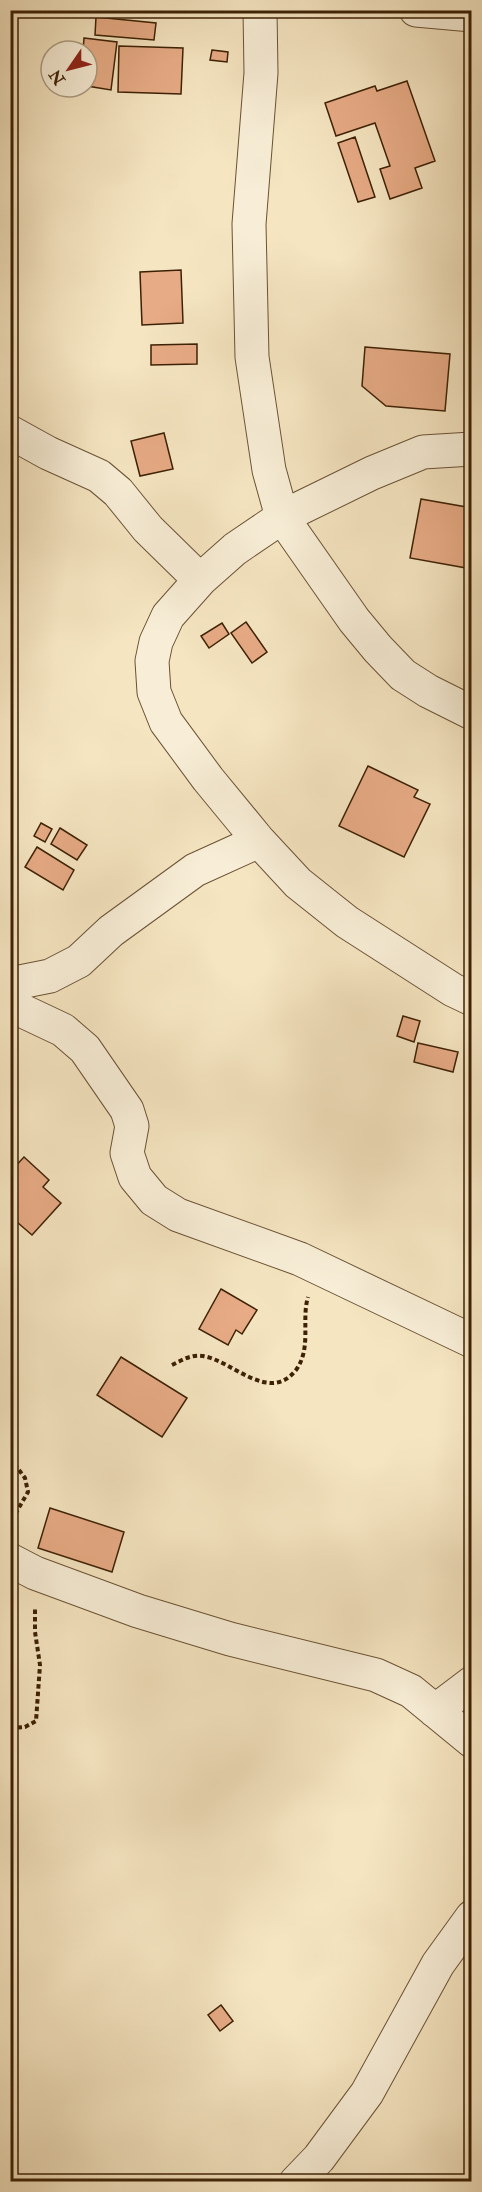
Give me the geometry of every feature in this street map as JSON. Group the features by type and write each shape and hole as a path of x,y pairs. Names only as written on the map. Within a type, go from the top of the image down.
{"street":[{"path":"260,10 261,73 249,224 252,357 269,470 282,517 354,620 403,675 471,713"},
{"path":"416,10 471,15"},
{"path":"10,432 48,453 99,476 118,492 147,529 200,580"},
{"path":"471,449 423,452 372,473 282,517 235,549 200,580 168,615 156,642 152,661 154,692 166,722 259,841 298,883 347,922 453,990 471,999"},
{"path":"10,984 50,976 79,961 111,931 195,870 259,841"},
{"path":"10,1005 63,1030 85,1049 127,1110 132,1126 127,1153 135,1177 154,1200 178,1215 318,1268 471,1341"},
{"path":"23,1567 138,1611 230,1639 376,1675 411,1691 471,1741"},
{"path":"435,1711 471,1683"},
{"path":"296,2181 319,2158 367,2093 438,1964 471,1917"}],"path":[{"path":"172,1365 190,1357 203,1356 267,1384 281,1382 296,1369 305,1344 306,1304 318,1268"},
{"path":"10,1309 14,1315 16,1333 10,1343"},
{"path":"10,1458 24,1478 28,1492 10,1523"},
{"path":"10,1728 25,1727 36,1721 40,1665 23,1567"}],"building":[{"path":"96,17 156,23 154,40 95,35"},
{"path":"99,40 117,42 111,90 99,88"},
{"path":"119,46 183,48 181,94 118,92"},
{"path":"212,50 228,52 227,62 210,60"},
{"path":"407,81 435,161 415,168 422,188 390,199 380,169 390,166 375,123 336,136 325,103 375,86 377,91"},
{"path":"355,137 375,197 358,202 338,143"},
{"path":"181,270 183,323 142,325 140,272"},
{"path":"197,344 197,364 151,365 151,345"},
{"path":"365,347 450,354 445,411 386,406 362,386"},
{"path":"164,433 173,469 140,476 131,441"},
{"path":"421,499 472,508 472,569 410,558"},
{"path":"246,622 267,652 252,663 231,633"},
{"path":"222,623 229,634 209,648 201,636"},
{"path":"368,766 418,790 414,797 430,804 404,857 339,826"},
{"path":"41,823 52,829 45,842 34,836"},
{"path":"60,828 87,845 77,860 51,844"},
{"path":"37,847 74,870 63,890 25,867"},
{"path":"403,1016 420,1021 414,1042 397,1036"},
{"path":"418,1043 458,1052 453,1072 414,1062"},
{"path":"24,1157 49,1180 43,1187 61,1203 32,1235 10,1216 10,1172"},
{"path":"221,1289 257,1310 242,1334 236,1330 228,1345 199,1329"},
{"path":"121,1357 187,1398 162,1437 97,1395"},
{"path":"50,1508 124,1532 112,1572 38,1548"},
{"path":"221,2005 233,2021 220,2031 208,2015"}]}
